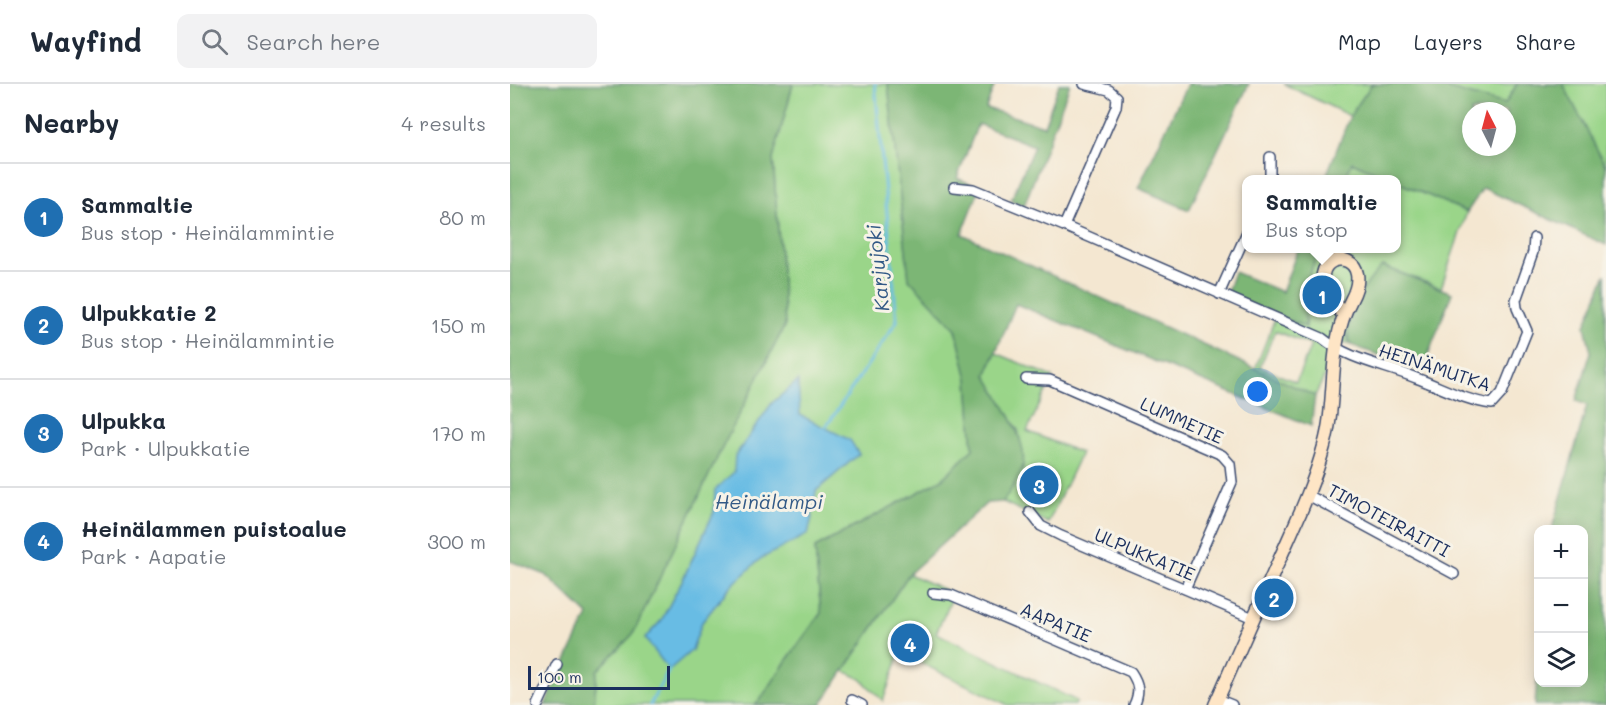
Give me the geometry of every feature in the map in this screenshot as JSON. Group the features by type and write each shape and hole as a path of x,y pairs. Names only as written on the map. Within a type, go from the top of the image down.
{"street":[{"path":"1064,226 1116,107 1117,97 1109,90 1084,84"},
{"path":"1270,157 1270,175"},
{"path":"954,187 973,189 1064,226 1322,338 1334,348"},
{"name":"HEINÄMUTKA","path":"1334,348 1347,355 1417,378 1479,402 1492,404 1502,393 1527,331 1516,300 1533,252 1534,238"},
{"path":"1219,294 1242,243"},
{"path":"1232,705 1216,702 1308,495 1325,445 1334,348 1343,315"},
{"name":"LUMMETIE","path":"1026,379 1050,380 1222,455 1230,464 1232,482 1185,589"},
{"name":"TIMOTEIRAITTI","path":"1308,495 1454,574"},
{"name":"ULPUKKATIE","path":"1030,512 1041,526 1253,618"},
{"name":"AAPATIE","path":"933,593 951,595 1131,672 1138,682 1138,696 1134,705"},
{"path":"538,705 557,664"},
{"path":"852,700 862,705"}],"green space":[{"path":"510,84 793,84 773,159 785,325 718,456 633,634 597,671 594,705 545,705 588,615 546,575 510,561"},
{"path":"793,84 888,84 909,279 956,329 968,379 973,449 941,480 815,548 821,613 755,705 594,705 597,671 633,633 718,456 785,325 773,159","holes":["715,490 729,588 702,622 692,650 645,638 661,621 683,579 714,512"]},
{"path":"888,84 995,84 986,108 1044,126 1059,84 1070,84 1024,206 1011,200 1034,146 978,124 957,178 980,188 962,234 1315,396 1311,426 1016,304 986,375 1018,434 1024,458 1016,482 1003,502 987,503 909,574 821,705 755,705 821,613 815,548 941,480 973,449 968,379 956,329 909,279"},
{"path":"1187,84 1249,84 1189,210 1138,188"},
{"path":"1284,84 1372,84 1350,116"},
{"path":"1372,84 1430,84 1498,102 1462,102 1462,156 1516,156 1516,102 1506,102 1517,84 1563,84 1606,167 1606,245 1483,188 1467,212 1401,184 1401,175 1383,175 1352,162 1347,175 1327,175 1350,116"},
{"path":"1430,84 1517,84 1506,102 1498,102"},
{"path":"1563,84 1606,84 1606,167"},
{"path":"1351,162 1382,175 1346,175"},
{"path":"1401,184 1467,212 1441,288 1382,266 1347,337 1351,345 1341,342 1315,396 1255,369 1276,316 1306,327 1304,290 1318,253 1401,253","holes":["1275,331 1311,345 1296,382 1260,367"]},
{"path":"1297,253 1318,253 1304,290 1306,327 1226,295 1234,272 1282,292"},
{"path":"1382,266 1452,293 1422,371 1351,345 1348,336 1351,314 1362,292"},
{"path":"1606,274 1606,705 1535,705 1536,687 1588,687 1588,525 1553,525 1587,405 1576,401 1591,352 1585,326"},
{"path":"996,353 1053,377 1027,431 1081,453 1048,523 1003,502 1023,468 1018,430 986,375"},
{"path":"909,574 954,594 936,633 1077,701 1075,705 1008,705 900,653 883,701 861,679 844,671"}],"water":[{"name":"Heinälampi","path":"798,381 800,415 850,440 859,454 816,491 808,534 760,559 729,588 702,622 692,650 669,670 645,638 661,621 683,579 714,512 715,490 734,472 735,456 772,403"}],"waterway":[{"name":"Karjujoki","path":"826,427 897,321 875,84"},
{"path":"650,705 669,670"}],"place":[{"name":"Sammaltie","path":"1322,295"},
{"name":"Ulpukka","path":"1039,485"},
{"name":"Ulpukkatie 2","path":"1274,598"},
{"name":"Heinälammen puistoalue","path":"910,643"}]}
